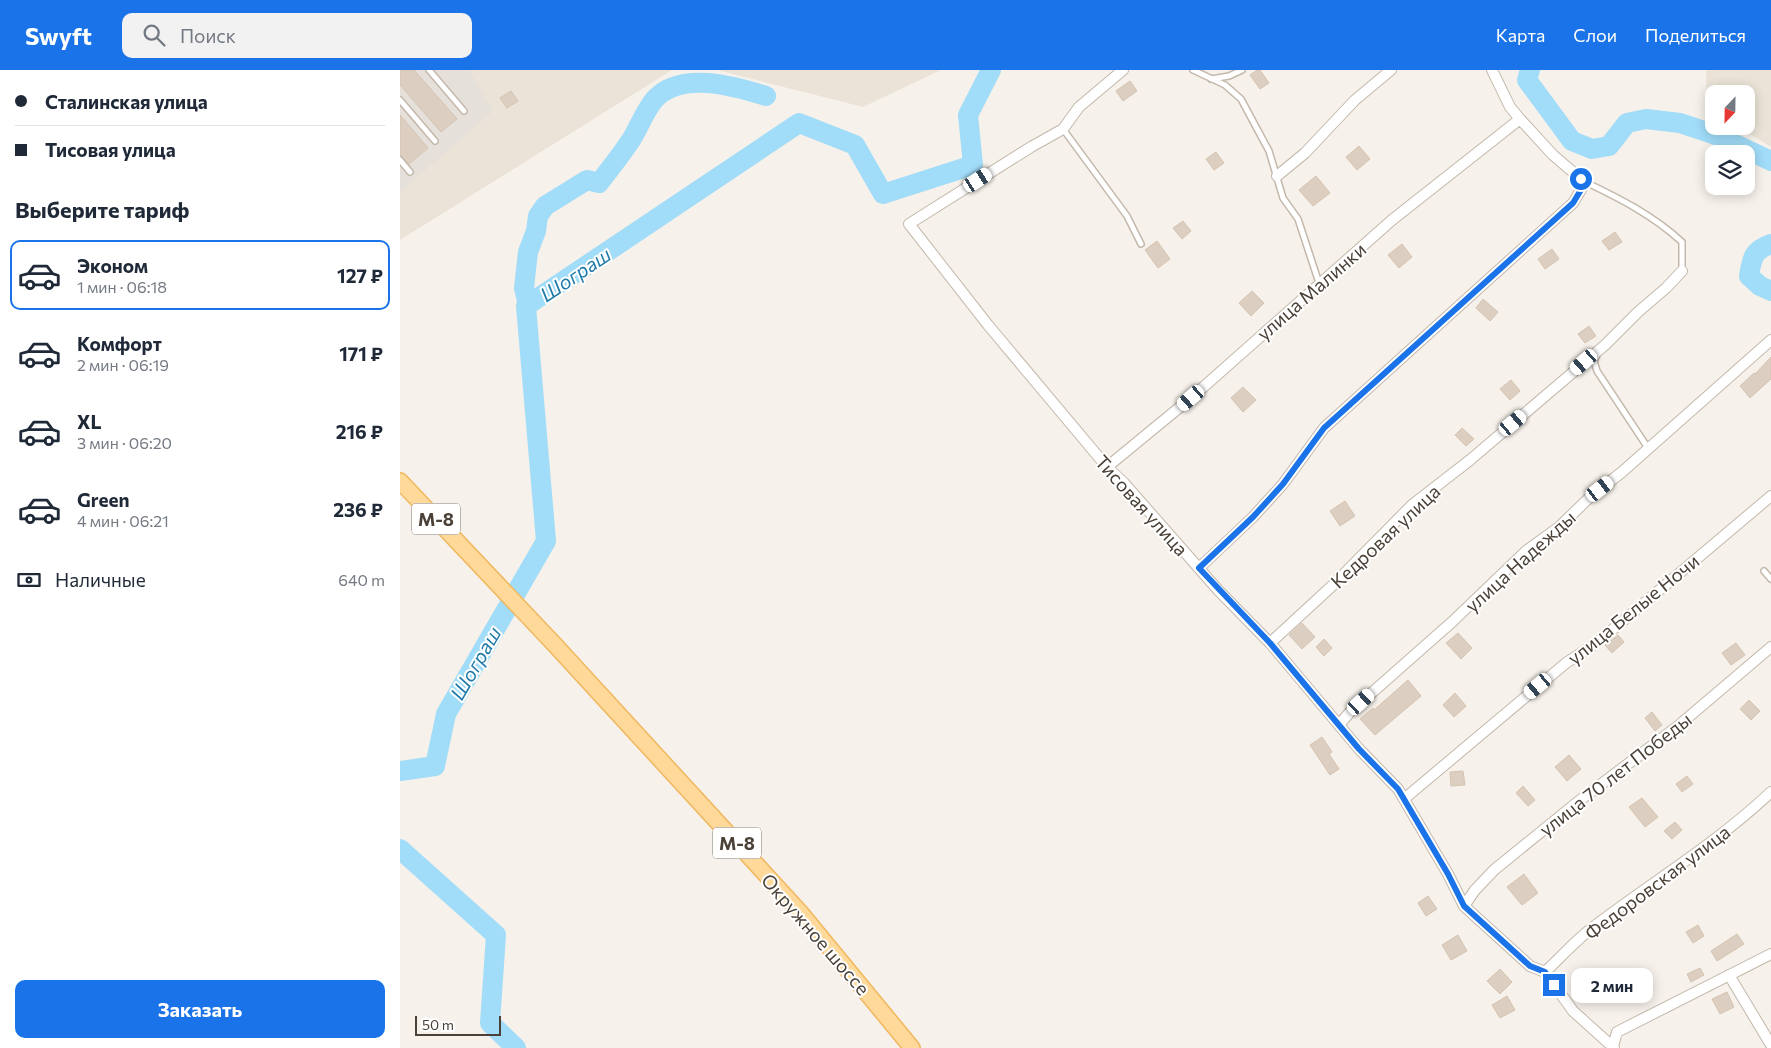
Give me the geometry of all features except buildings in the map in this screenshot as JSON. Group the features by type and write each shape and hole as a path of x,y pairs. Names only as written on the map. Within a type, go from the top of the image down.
{"main road":[{"name":"Окружное шоссе","path":"400,481 556,645 800,912 912,1048"}],"street":[{"path":"1063,129 1079,107 1123,70"},
{"path":"1277,176 1305,153 1355,100 1391,70"},
{"path":"1199,568 1253,517 1283,484 1324,428 1573,203 1582,188 1581,179 1553,154 1510,107 1492,70"},
{"name":"улица Малинки","path":"1107,467 1191,398 1392,220 1520,119"},
{"name":"Тисовая улица","path":"1063,129 909,224 988,325 1107,467 1270,643 1339,725 1398,789 1448,874 1464,906 1530,966 1545,972 1574,1011 1613,1047"},
{"name":"Кедровая улица","path":"1270,643 1332,586 1412,505 1470,460 1599,350 1666,288 1682,270"},
{"name":"улица Надежды","path":"1339,725 1350,712 1452,622 1526,551 1559,527 1589,498 1771,340"},
{"name":"улица Белые Ночи","path":"1404,799 1566,663 1598,642 1771,496"},
{"name":"улица 70 лет Победы","path":"1464,906 1475,890 1494,870 1579,801 1678,726 1771,647"},
{"name":"Федоровская улица","path":"1545,972 1590,930 1689,860 1746,816 1771,792"},
{"path":"1613,1047 1617,1032 1771,954"},
{"path":"1729,976 1771,1044"}],"lane":[{"path":"429,70 464,111"},
{"path":"1193,70 1225,85 1241,99 1269,151 1283,198 1298,219 1319,283"},
{"path":"1212,79 1229,76 1242,70"},
{"path":"400,100 435,141"},
{"path":"1063,129 1127,216 1141,244"},
{"path":"400,160 410,172"},
{"path":"1581,179 1629,203 1666,227 1682,242 1682,270"},
{"path":"1599,350 1594,361 1597,371 1648,448"},
{"path":"1764,571 1771,579"}],"shaded area":[{"path":"400,70 672,70 400,240"},
{"path":"400,70 469,70 493,111 400,192"},
{"path":"717,70 941,70 863,107"},
{"path":"1706,70 1771,70 1771,147 1752,135 1755,135 1755,85 1706,85"}],"waterway":[{"name":"Шограш","path":"400,771 435,766 446,714 546,541 526,306 799,123 855,145 883,194 973,165 968,115 991,70"},
{"name":"Шограш","path":"1530,70 1527,80 1572,141 1592,149 1609,146 1627,123 1646,119 1680,123 1716,135 1771,161"},
{"path":"528,305 524,288 528,252 536,231 538,216 545,206 587,180 599,183 631,140 654,100 665,91 678,85 692,83 723,85 766,96"},
{"name":"Шограш","path":"1771,244 1760,249 1754,256 1749,276 1760,286 1771,291"},
{"name":"Шограш","path":"400,849 496,935 490,1023 516,1048"}],"route":[{"path":"1554,985 1545,972 1530,966 1464,906 1448,874 1398,789 1359,749 1270,643 1199,568 1253,517 1283,484 1324,428 1348,404 1573,203 1582,188 1581,179"}]}
